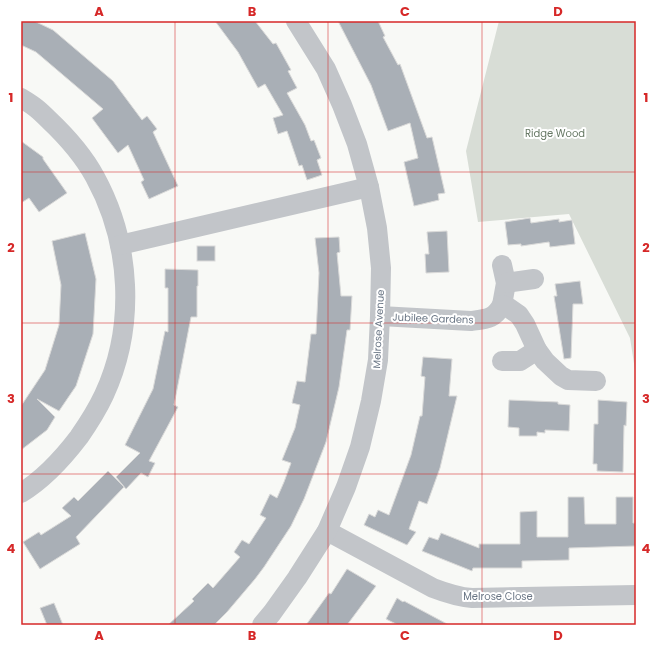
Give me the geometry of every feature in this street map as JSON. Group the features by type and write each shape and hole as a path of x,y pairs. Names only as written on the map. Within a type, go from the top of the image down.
{"street":[{"name":"Melrose Avenue","path":"262,625 297,578 327,532 346,487 360,447 371,401 378,360 380,268 376,228 369,187 357,144 342,105 326,69 296,21"},
{"path":"21,98 36,108 61,131 77,149 94,176 105,198 113,220 120,244 125,275 125,306 122,336 115,366 104,395 90,422 72,447 51,470 21,493"},
{"path":"120,244 369,187"},
{"path":"534,279 504,274 502,305 510,308 519,315 525,324 536,350 561,376 568,380 596,380"},
{"name":"Jubilee Gardens","path":"380,316 471,321 483,320 492,317 498,312 502,305"},
{"path":"502,361 520,361 536,350"},
{"name":"Melrose Close","path":"327,532 433,588 461,597 636,596"}],"green space":[{"name":"Ridge Wood","path":"499,21 636,21 636,376 630,338 569,214 478,222 466,151"}],"building":[{"path":"21,21 34,21 53,30 113,81 142,120 147,116 157,129 153,132 178,186 149,199 141,182 144,180 128,145 118,153 92,118 103,109 36,52 21,45"},
{"path":"215,21 255,21 273,44 276,43 291,70 288,71 297,88 287,93 305,125 311,141 314,140 321,158 317,160 322,175 307,180 302,165 299,166 287,131 278,134 273,118 283,115 265,84 258,88 238,52"},
{"path":"338,21 378,21 385,36 383,37 398,65 400,64 427,138 432,137 445,193 438,194 439,200 414,206 404,162 418,158 410,123 388,131 371,85"},
{"path":"21,141 43,157 67,193 39,212 29,198 21,203"},
{"path":"530,218 531,223 559,219 559,222 572,220 575,244 550,247 549,242 521,246 521,244 508,245 505,222"},
{"path":"447,231 449,272 426,273 425,254 429,254 427,232"},
{"path":"85,233 96,279 93,334 76,386 59,411 37,399 55,417 47,430 21,450 21,406 45,370 59,325 61,285 52,241"},
{"path":"339,237 340,252 337,253 341,296 352,296 350,330 347,330 339,387 326,442 304,499 291,526 264,567 227,612 214,625 168,625 194,601 192,599 208,583 213,588 240,557 234,552 242,540 249,544 266,518 260,515 270,494 277,498 291,463 282,460 295,428 300,405 292,403 297,381 305,382 311,334 316,334 319,273 315,238"},
{"path":"197,246 215,246 215,261 197,261"},
{"path":"165,269 198,270 197,317 191,317 174,405 178,407 149,461 155,463 148,477 141,473 126,489 116,477 140,453 125,445 153,389 165,331 168,332 168,288 165,288"},
{"path":"580,281 583,304 573,304 571,358 564,359 554,296 557,296 555,284"},
{"path":"423,357 452,359 449,396 457,396 440,468 427,504 419,501 409,529 416,532 407,545 364,525 369,514 375,517 378,510 389,515 411,455 420,416 422,416 425,377 421,376"},
{"path":"509,400 558,402 558,404 570,405 569,431 545,430 545,433 537,432 537,436 519,436 519,428 508,427"},
{"path":"598,400 627,402 626,426 624,425 623,472 597,471 597,464 593,464 594,424 598,424"},
{"path":"108,471 124,487 76,537 80,544 40,569 23,542 39,532 41,535 71,516 62,508 74,497 78,501"},
{"path":"568,497 584,497 585,524 616,524 616,497 633,497 633,523 636,523 636,546 569,548 569,560 522,561 522,568 473,568 472,571 422,551 429,537 438,540 441,533 479,548 479,544 520,544 520,512 537,511 537,537 568,537"},
{"path":"347,569 376,586 347,625 306,625 329,593 331,594"},
{"path":"397,598 449,625 398,625 386,619"},
{"path":"54,603 63,625 47,625 40,608"}]}
